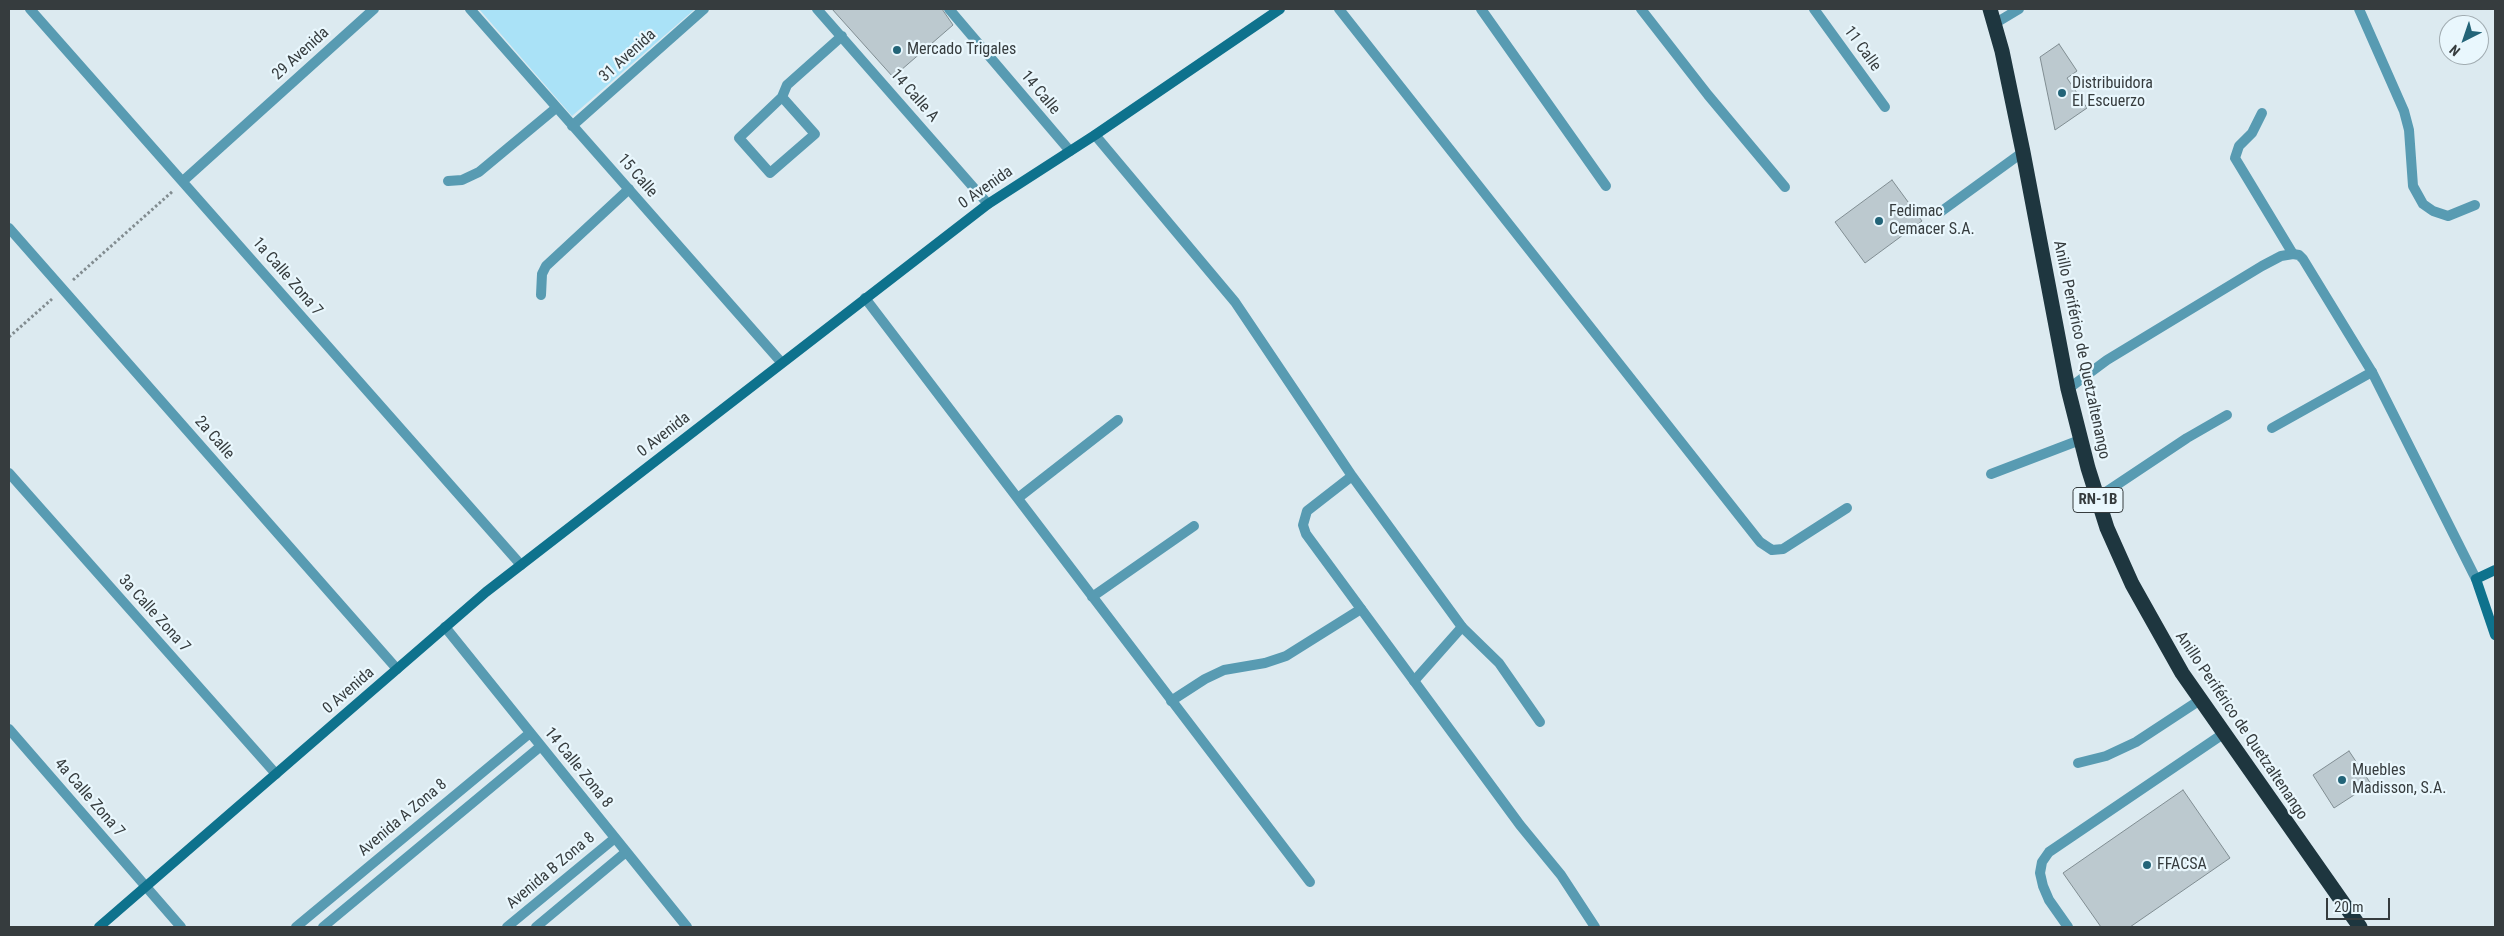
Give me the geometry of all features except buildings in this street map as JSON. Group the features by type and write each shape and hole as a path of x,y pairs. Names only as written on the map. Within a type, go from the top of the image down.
{"highway":[{"name":"Anillo Periférico de Quetzaltenango","path":"1990,9 2023,152 2068,389 2080,440 2097,498 2132,584 2160,637 2223,734 2357,926"}],"street":[{"name":"1a Calle Zona 7","path":"30,9 521,565"},
{"name":"29 Avenida","path":"183,181 374,9"},
{"name":"15 Calle","path":"470,9 781,362"},
{"name":"31 Avenida","path":"572,126 704,9"},
{"name":"14 Calle A","path":"817,9 988,204"},
{"name":"14 Calle","path":"948,9 1070,151"},
{"path":"1339,9 1760,542 1772,550 1783,549 1847,508"},
{"path":"1481,9 1606,186"},
{"path":"1642,9 1708,95 1785,187"},
{"name":"11 Calle","path":"1814,9 1885,107"},
{"path":"1994,24 2019,9"},
{"path":"2359,9 2404,111 2408,130 2413,186 2423,204 2433,211 2448,216 2475,205"},
{"name":"0 Avenida","path":"99,927 445,627 521,565 781,362 988,204 1095,135 1277,10"},
{"path":"782,97 815,134 770,173 739,138 782,97 787,85 842,36"},
{"path":"448,182 462,180 479,172 556,108"},
{"path":"2262,114 2252,133 2238,146 2235,158 2293,254 2303,260 2372,372 2476,580 2495,635"},
{"path":"1095,135 1229,295 1352,476 1462,626 1499,663 1540,722"},
{"path":"1939,213 2023,152"},
{"path":"541,295 542,274 546,266 629,190"},
{"name":"2a Calle","path":"9,228 397,669"},
{"path":"2068,389 2107,360 2262,266 2281,256 2293,254"},
{"path":"865,298 1310,882"},
{"path":"2272,428 2372,372"},
{"path":"2097,498 2187,438 2227,415"},
{"path":"1018,498 1118,420"},
{"path":"1991,474 2080,440"},
{"name":"3a Calle Zona 7","path":"9,474 276,774"},
{"path":"1352,476 1306,511 1303,525 1312,543 1520,826 1561,875 1595,927"},
{"path":"1092,597 1194,526"},
{"path":"2476,580 2495,570"},
{"path":"1171,701 1205,679 1224,670 1286,656 1360,609"},
{"path":"1414,681 1462,626"},
{"name":"14 Calle Zona 8","path":"445,627 687,927"},
{"path":"2078,763 2106,756 2136,742 2200,700"},
{"name":"4a Calle Zona 7","path":"9,729 181,927"},
{"name":"Avenida A Zona 8","path":"296,927 530,733"},
{"path":"2068,927 2049,900 2043,886 2040,873 2042,862 2049,852 2223,734"},
{"name":"Avenida A Zona 8","path":"323,927 541,746"},
{"name":"Avenida B Zona 8","path":"507,927 615,838"},
{"name":"Avenida B Zona 8","path":"536,927 626,852"}],"path":[{"path":"9,337 183,181"}],"shaded area":[{"path":"479,9 695,9 572,116"}],"place":[{"name":"Mercado Trigales","path":"897,50"},
{"name":"Distribuidora El Escuerzo","path":"2062,93"},
{"name":"Fedimac Cemacer S.A.","path":"1879,221"},
{"name":"Muebles Madisson, S.A.","path":"2342,780"},
{"name":"FFACSA","path":"2147,865"}]}
